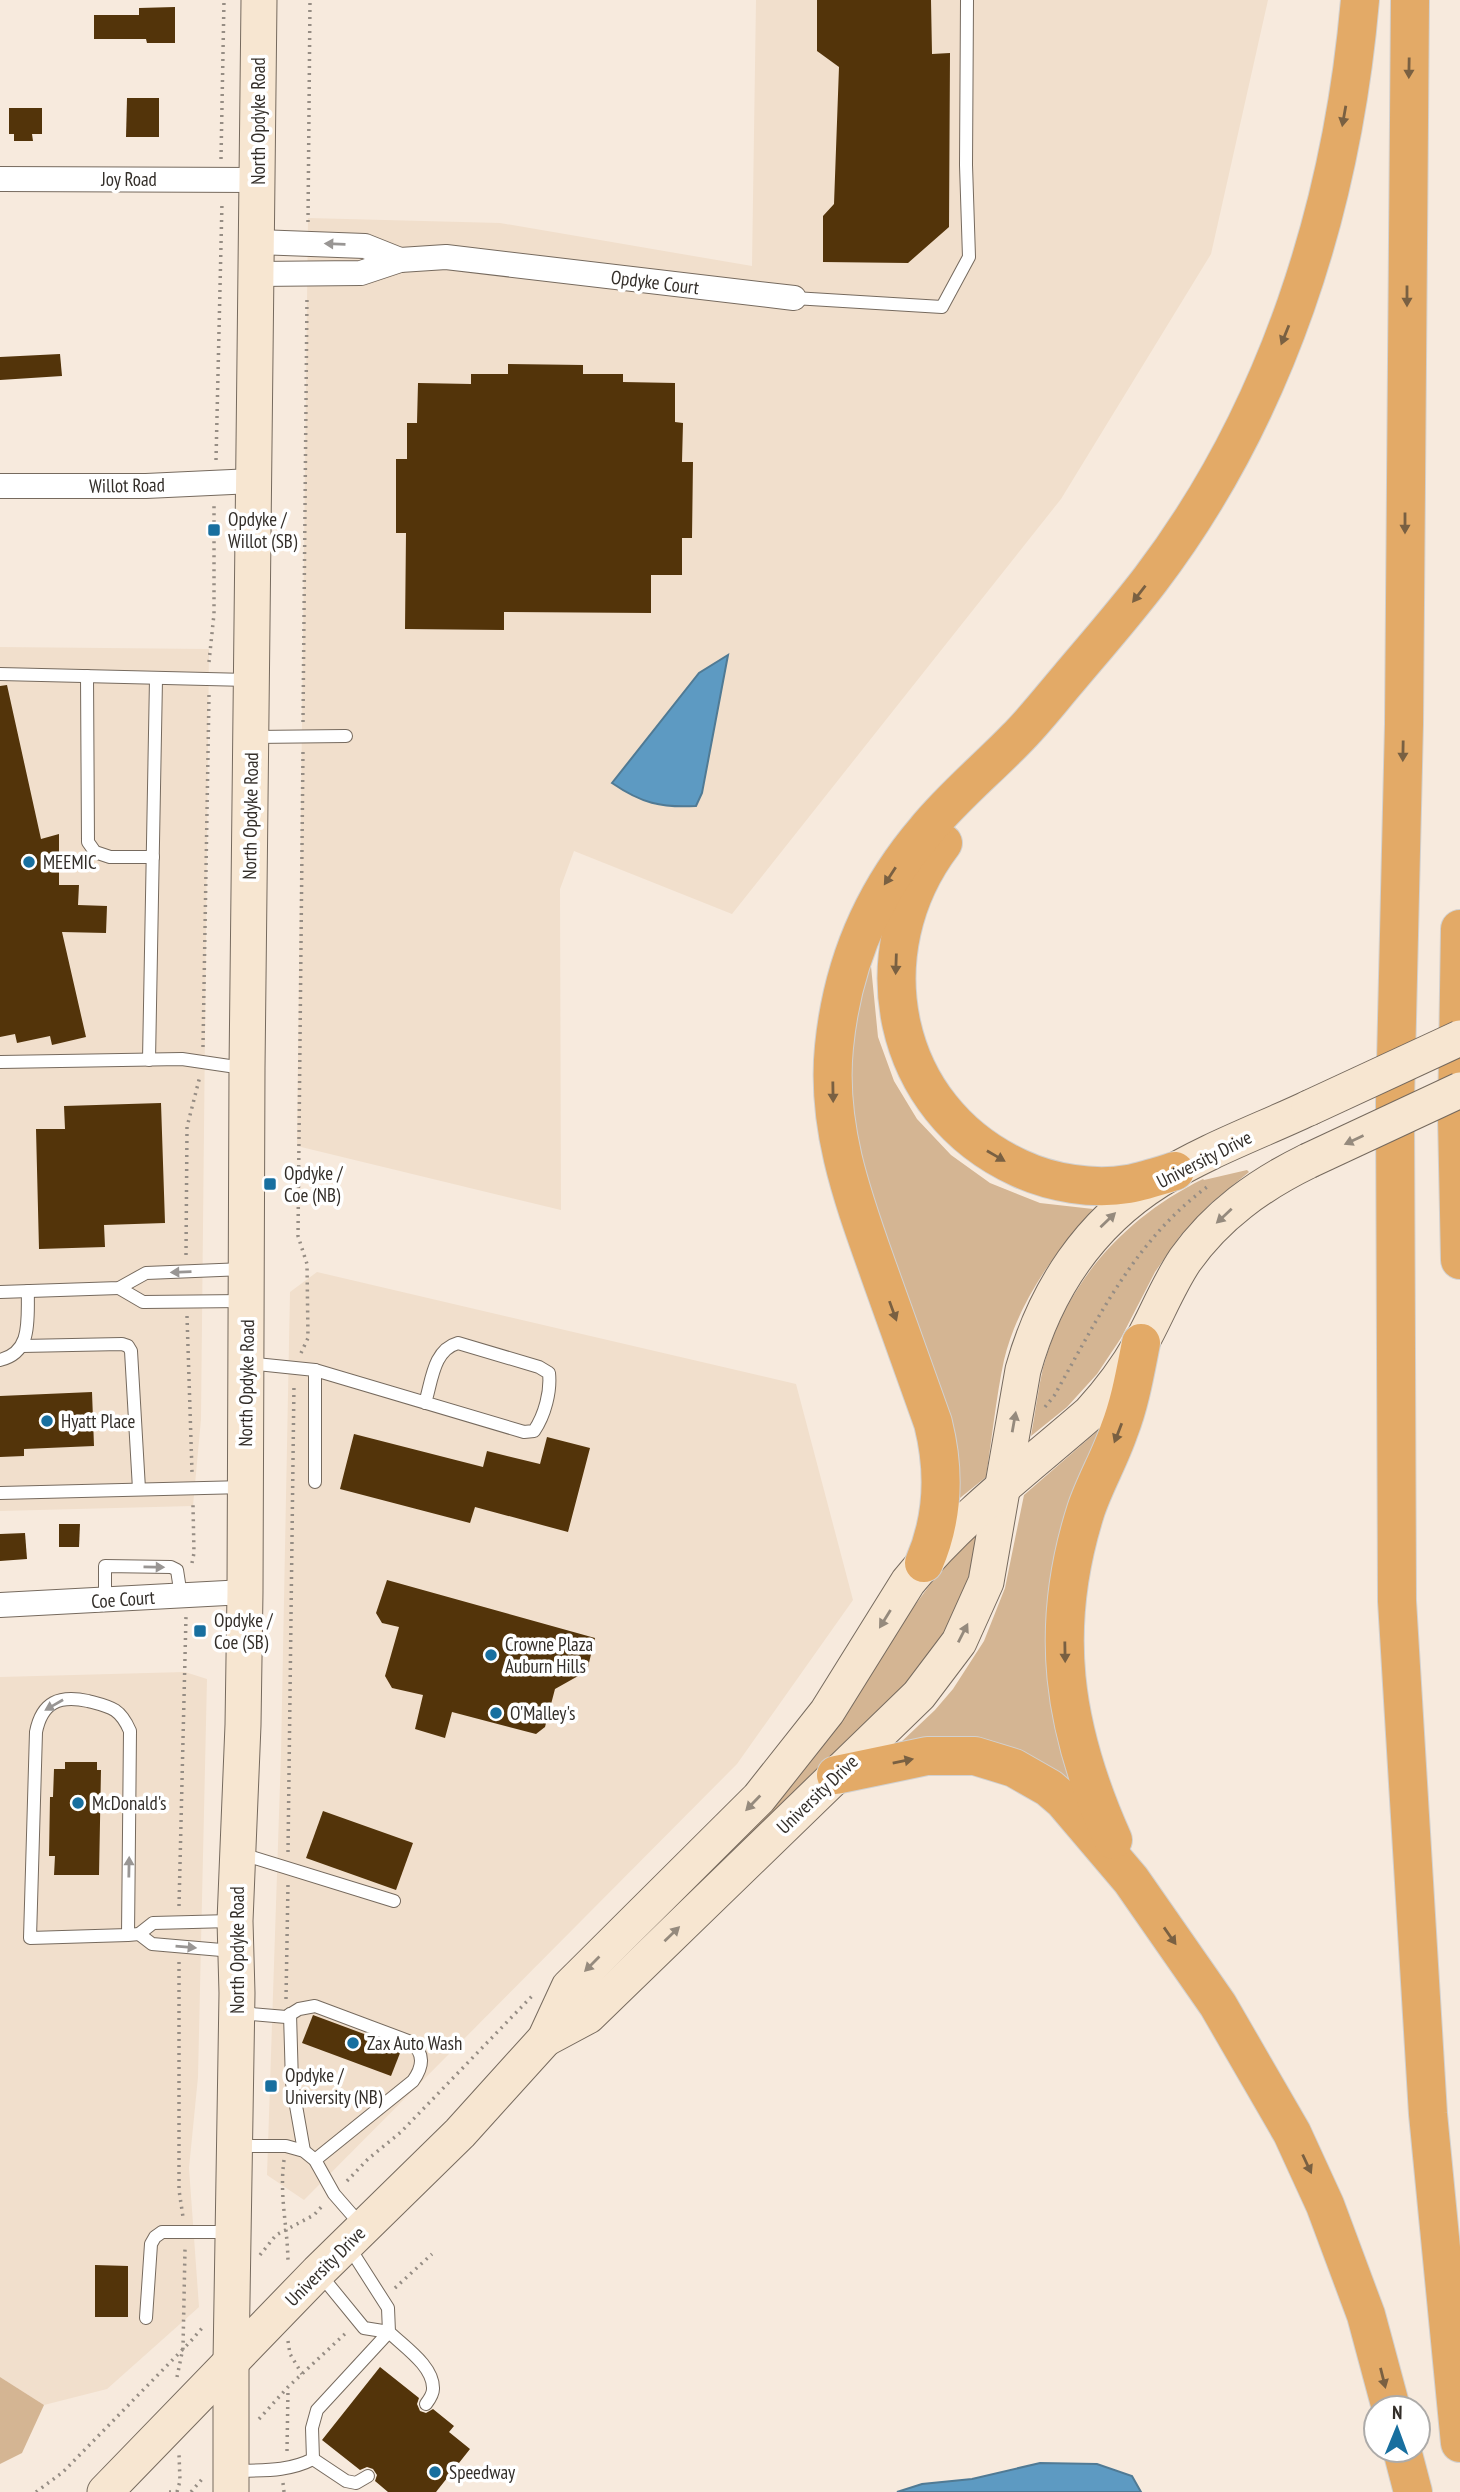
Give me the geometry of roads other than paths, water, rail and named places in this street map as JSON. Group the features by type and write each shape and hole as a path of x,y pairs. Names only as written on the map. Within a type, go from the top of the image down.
{"highway":[{"path":"924,1563 938,1521 942,1480 939,1445 846,1180 833,1102 834,1050 840,1003 853,952 885,883 929,826 1019,736 1119,620 1152,577 1208,495 1252,413 1293,316 1317,241 1344,119 1360,0"},
{"path":"1410,0 1404,724 1395,1103 1397,1601 1428,2114 1460,2443"},
{"path":"1019,736 930,859 909,901 898,943 896,987 898,1011 912,1058 923,1080 950,1119 986,1150 1029,1172 1051,1179 1102,1185 1127,1184 1175,1171"},
{"path":"1460,929 1457,1117 1460,1260"},
{"path":"1130,1880 1092,1793 1079,1751 1068,1693 1065,1632 1069,1585 1080,1532 1095,1487 1119,1432 1141,1343"},
{"path":"836,1775 927,1756 953,1755 995,1761 1032,1777 1063,1800 1130,1880 1218,2005 1292,2133 1325,2205 1362,2304 1387,2394"},
{"path":"1406,2464 1413,2492"}],"main road":[{"name":"North Opdyke Road","path":"231,2481 236,1937 245,1592 247,1069 259,0"},
{"name":"University Drive","path":"545,2039 588,2016 919,1695 958,1642 986,1581 1023,1370 1040,1317 1054,1288 1091,1236 1120,1208 1175,1171 1460,1038"},
{"name":"University Drive","path":"105,2492 318,2272 460,2133 545,2039 569,1987 759,1798 827,1712 908,1582 924,1563 956,1529 1090,1413 1125,1370 1171,1284 1201,1240 1240,1202 1279,1175 1460,1090"}],"street":[{"name":"Joy Road","path":"0,179 257,180"},
{"path":"256,258 308,244 365,246 400,260"},
{"name":"Opdyke Court","path":"400,260 446,257 794,298"},
{"path":"256,258 307,275 361,272 400,260"},
{"name":"Willot Road","path":"0,486 146,486 253,481"},
{"name":"Coe Court","path":"0,1605 245,1592"}],"lane":[{"path":"794,298 942,307 969,257 966,165 967,0"},
{"path":"0,674 251,680"},
{"path":"88,676 88,842 95,852 110,857 153,858"},
{"path":"149,1060 156,679"},
{"path":"251,737 346,736"},
{"path":"0,1062 182,1059 247,1069"},
{"path":"0,1292 119,1288 146,1273 186,1272 247,1285"},
{"path":"119,1288 144,1302 186,1302 247,1285"},
{"path":"0,1360 9,1358 26,1339 28,1292"},
{"path":"246,1363 315,1370 425,1403 524,1432 534,1431 540,1422 550,1383 549,1373 539,1367 458,1343 448,1346 439,1354 425,1403"},
{"path":"22,1346 128,1346 131,1351 139,1489"},
{"path":"315,1370 315,1482"},
{"path":"0,1493 245,1487"},
{"path":"105,1600 105,1566 171,1567 177,1570 183,1596"},
{"path":"133,1935 130,1731 124,1717 111,1707 74,1698 59,1700 46,1708 39,1717 36,1732 30,1938 133,1935 152,1944 178,1947 236,1937"},
{"path":"238,1853 394,1901"},
{"path":"133,1935 153,1923 179,1922 236,1937"},
{"path":"236,2012 288,2016 306,2007 322,2008 411,2042 419,2049 422,2057 419,2073 413,2081 315,2161"},
{"path":"288,2016 292,2083 303,2151"},
{"path":"234,2146 286,2146 303,2151 315,2161 355,2236 388,2308 388,2332 317,2410 312,2428 313,2459"},
{"path":"146,2318 150,2244 155,2237 162,2232 233,2232"},
{"path":"318,2272 364,2328 388,2332 424,2366 433,2390 426,2404"},
{"path":"313,2459 346,2481 356,2483 368,2476"},
{"path":"231,2481 299,2466 313,2459"}],"water":[{"path":"728,655 702,793 696,806 652,803 612,783 699,673"},
{"path":"1040,2463 1097,2464 1132,2476 1141,2492 897,2492 922,2484 972,2479"}],"place":[{"name":"Opdyke / Willot (SB)","path":"214,530"},
{"name":"MEEMIC","path":"29,862"},
{"name":"Opdyke / Coe (NB)","path":"270,1184"},
{"name":"Hyatt Place","path":"47,1421"},
{"name":"Opdyke / Coe (SB)","path":"200,1631"},
{"name":"Crowne Plaza Auburn Hills","path":"491,1655"},
{"name":"O'Malley's","path":"496,1713"},
{"name":"McDonald's","path":"78,1803"},
{"name":"Zax Auto Wash","path":"353,2043"},
{"name":"Opdyke / University (NB)","path":"271,2086"},
{"name":"Speedway","path":"435,2472"}]}
